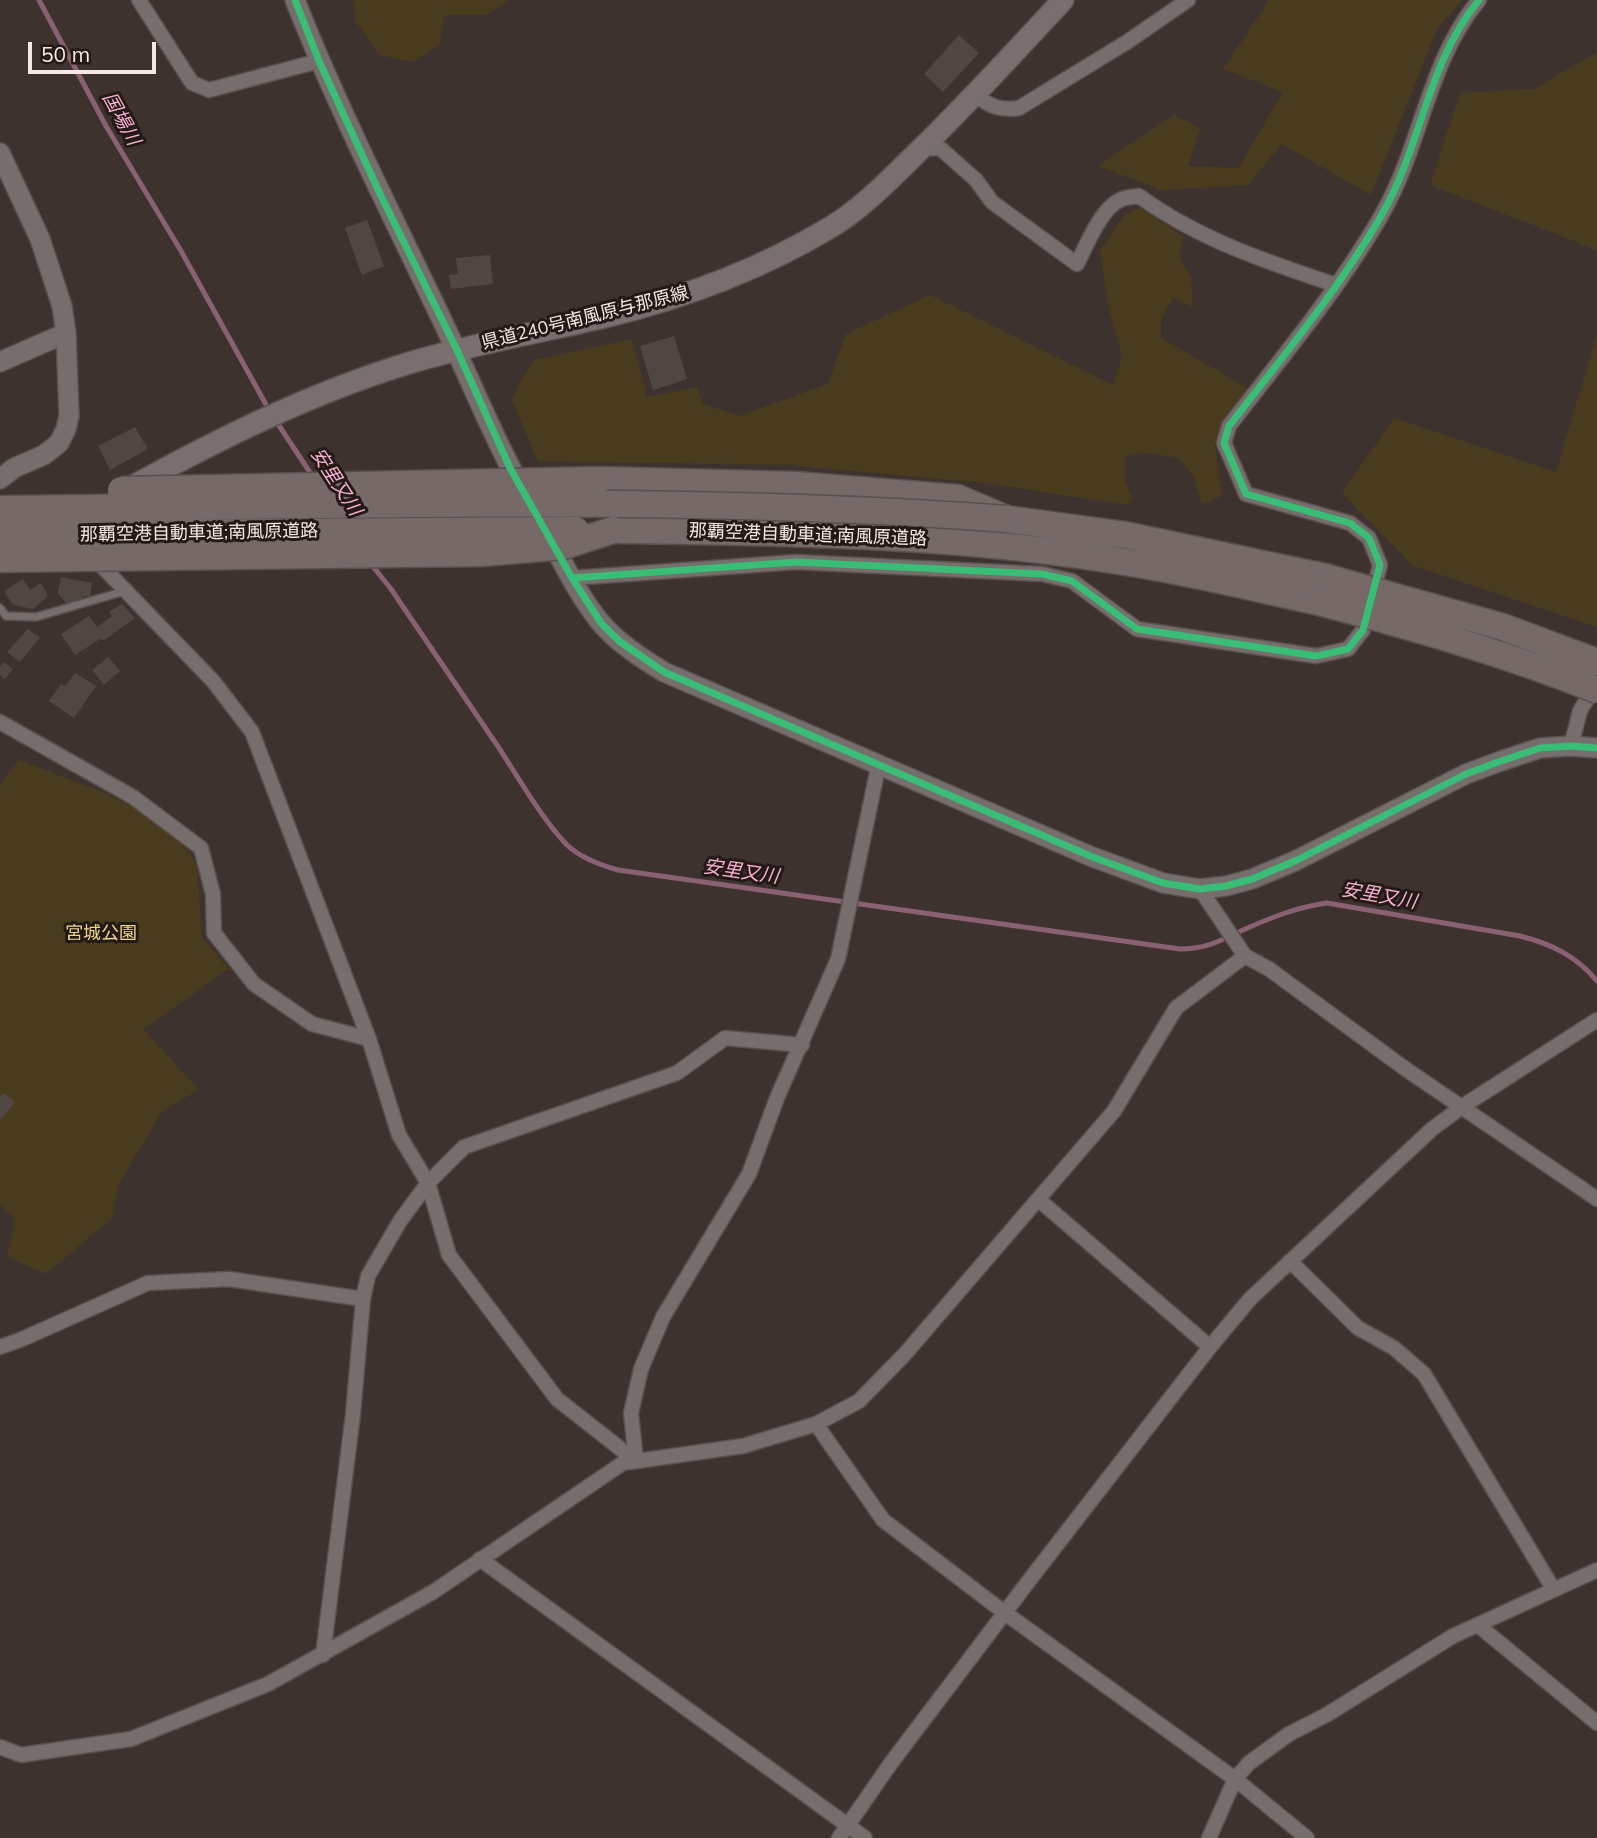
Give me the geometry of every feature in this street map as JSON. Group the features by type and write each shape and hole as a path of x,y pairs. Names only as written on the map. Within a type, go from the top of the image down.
{"highway":[{"path":"0,492 668,480 796,485 958,498 1007,519"},
{"name":"那覇空港自動車道;南風原道路","path":"0,509 543,504 783,506 1007,519 1125,535 1322,589 1503,627 1597,662"},
{"path":"0,559 483,553 564,546 613,530"},
{"name":"那覇空港自動車道;南風原道路","path":"0,534 613,530 783,532 936,540 1322,589 1402,624 1507,657 1597,690"}],"main road":[{"name":"県道240号南風原与那原線","path":"0,545 99,505 177,461 319,395 457,350 608,316 669,299 715,284 759,265 834,225 895,174 975,95 1063,0"}],"street":[{"path":"139,0 192,83 209,90 319,61"},
{"path":"295,0 319,61 381,197 457,350 510,468 572,578 601,623 620,641 664,672 1090,856 1163,883 1200,890 1252,879 1295,861 1466,774 1540,748 1597,748"},
{"path":"975,95 988,105 1011,110 1019,108 1116,49 1188,0"},
{"path":"572,578 796,562 1041,574 1072,581 1137,629 1316,656 1348,649 1363,630 1380,565 1369,538 1350,523 1246,494 1224,443 1229,426 1336,285 1385,208 1409,158 1440,65 1455,34 1479,0"},
{"path":"921,149 940,148 976,180 992,202 1077,264 1100,221 1114,203 1123,198 1139,196 1166,216 1208,238 1336,285"},
{"path":"0,153 40,239 55,282 66,333 69,416 66,429 58,443 44,454 14,468 0,481 86,550 214,681 252,732 369,1039 399,1135 428,1184 449,1255 558,1399 636,1461"},
{"path":"0,362 66,333"},
{"path":"1571,746 1580,711 1597,682"},
{"path":"0,722 133,796 201,848 213,894 214,933 254,984 312,1024 369,1039"},
{"path":"636,1461 631,1413 641,1369 663,1317 749,1174 777,1098 838,959 879,763"},
{"path":"1200,890 1245,956 1269,969 1408,1070 1597,1199"},
{"path":"0,1747 21,1755 131,1739 268,1685 433,1592 623,1463 743,1446 816,1424 859,1401 904,1354 1114,1111 1176,1008 1245,956"},
{"path":"844,1832 891,1763 1004,1613 1250,1299 1432,1129 1462,1106 1597,1020"},
{"path":"323,1655 353,1414 363,1299 368,1276 400,1221 428,1184 464,1147 677,1073 725,1038 802,1045"},
{"path":"1039,1200 1210,1347"},
{"path":"1290,1261 1358,1328 1394,1348 1424,1374 1555,1590"},
{"path":"0,1347 148,1283 229,1279 363,1299"},
{"path":"816,1424 883,1520 1004,1613 1235,1779 1307,1838"},
{"path":"480,1559 844,1832 864,1838"},
{"path":"1209,1838 1235,1779 1249,1763 1289,1734 1328,1714 1453,1636 1597,1570"},
{"path":"1479,1626 1597,1723"}],"lane":[{"path":"0,608 6,615 36,617 126,590"}],"green space":[{"path":"354,0 509,0 486,15 444,15 440,44 412,62 380,55 355,21"},
{"path":"1269,0 1463,0 1437,28 1371,195 1282,144 1248,185 1161,190 1098,166 1174,115 1200,128 1188,166 1238,168 1283,92 1223,69"},
{"path":"1597,52 1597,250 1430,185 1460,93 1534,89"},
{"path":"1141,208 1184,237 1179,256 1191,277 1193,307 1173,298 1161,320 1161,338 1249,389 1229,413 1215,445 1222,496 1202,504 1194,477 1179,458 1143,452 1125,456 1125,481 1133,500 1127,505 985,483 789,465 538,461 512,401 534,360 632,339 647,397 697,387 703,404 739,416 828,384 846,334 930,295 1113,385 1122,356 1108,305 1100,251 1125,214"},
{"path":"1597,335 1597,627 1412,565 1342,493 1394,418 1556,472"},
{"name":"宮城公園","path":"19,760 105,793 143,813 187,848 197,866 202,938 229,969 143,1029 199,1090 163,1110 119,1184 112,1218 46,1274 7,1257 15,1220 0,1204 0,785"}],"building":[{"path":"959,35 979,53 943,92 924,74"},
{"path":"367,220 384,266 362,275 345,228"},
{"path":"490,255 493,284 451,289 449,275 458,274 456,258"},
{"path":"674,336 687,379 653,390 640,346"},
{"path":"135,427 148,449 110,470 98,446"},
{"path":"61,577 92,583 90,597 84,596 79,601 66,603 58,593"},
{"path":"23,579 30,590 41,583 48,596 33,609 13,605 4,591"},
{"path":"122,604 135,618 104,640 100,639 75,655 61,634 89,616 97,627 112,616 109,612"},
{"path":"28,629 40,638 20,662 7,652"},
{"path":"108,657 120,671 104,685 92,670"},
{"path":"4,662 13,669 5,679 0,675 0,667"},
{"path":"75,673 96,686 74,718 49,701 61,684 65,687"},
{"path":"4,1093 15,1102 0,1120 0,1097"}],"waterway":[{"name":"国場川","path":"39,0 106,126 181,251 269,410"},
{"name":"安里又川","path":"276,421 313,477"},
{"name":"安里又川","path":"371,564 391,589 548,822 572,849 604,866 1180,949 1206,946 1263,921 1305,907 1327,903 1532,939 1572,958 1597,981"}],"cycle path":[{"path":"295,0 319,61 381,196 457,350 510,468 572,578 601,623 619,641 664,672 1090,856 1163,883 1200,889 1252,879 1295,861 1466,774 1501,761 1540,748 1597,748"},
{"path":"572,578 796,562 1042,574 1072,581 1137,629 1316,656 1348,649 1363,630 1380,565 1369,538 1350,523 1246,494 1224,443 1229,426 1331,293 1385,209 1398,183 1448,48 1479,0"}]}
